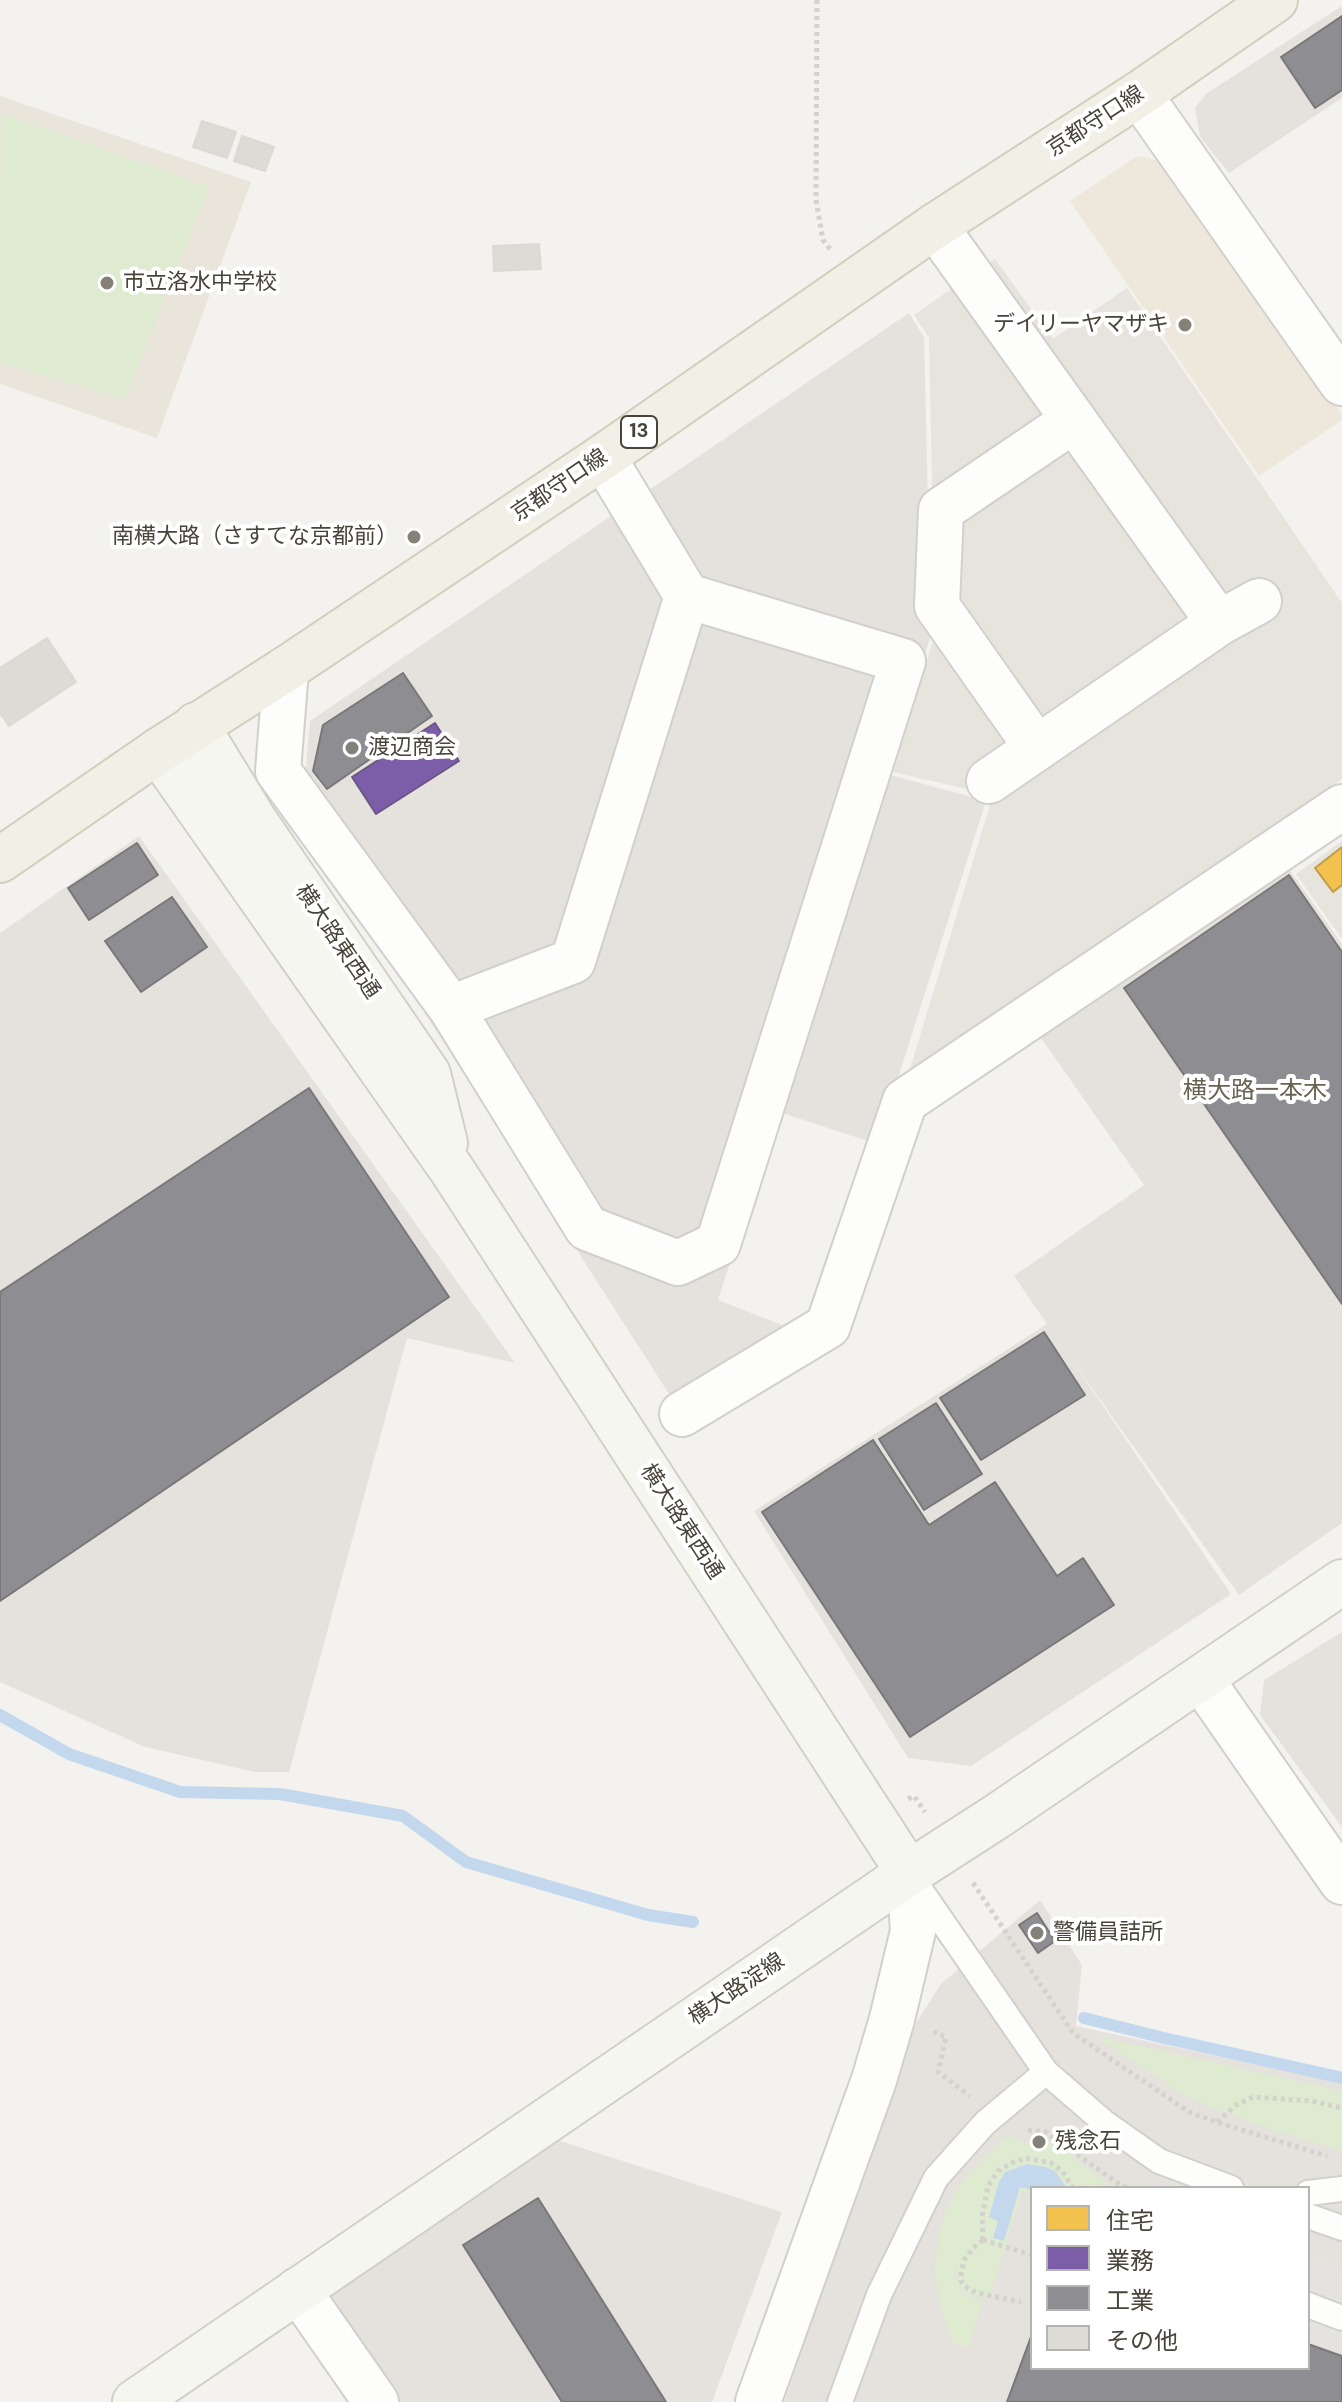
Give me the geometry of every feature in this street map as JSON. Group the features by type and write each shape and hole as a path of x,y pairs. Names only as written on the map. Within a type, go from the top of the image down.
{"main road":[{"name":"京都守口線","path":"0,860 196,725 286,669 603,457 935,226 1139,94 1275,0"}],"street":[{"path":"1139,94 1342,383"},
{"path":"935,226 1219,623"},
{"path":"1037,748 937,606 941,510 1074,420"},
{"path":"286,669 278,771 451,1008 587,1228 678,1263 718,1244 903,661 687,596 603,457"},
{"path":"451,1008 573,961 687,596"},
{"path":"989,781 1219,623 1259,601"},
{"name":"横大路東西通","path":"196,725 254,820 428,1074 452,1170"},
{"name":"横大路東西通","path":"158,751 452,1170 909,1873"},
{"path":"682,1414 828,1326 905,1101 1342,807"},
{"name":"横大路淀線","path":"135,2402 909,1873 963,1840 1342,1582"},
{"path":"1201,1679 1342,1882"},
{"path":"758,2402 874,2080 898,1996 913,1931 909,1873"},
{"path":"298,2290 376,2402"}],"lane":[{"path":"909,1873 1046,2072 1105,2123 1187,2180 1220,2186"},
{"path":"840,2402 879,2295 936,2178 985,2123 1046,2072"},
{"path":"1310,2193 1342,2189"},
{"path":"1310,2217 1342,2228"},
{"path":"1310,2306 1342,2318"}],"path":[{"path":"817,0 816,200 823,240 855,282"},
{"path":"1011,1938 1073,2033 1189,2112 1328,2157"},
{"path":"1216,2122 1236,2105 1253,2097 1312,2101 1342,2108"},
{"path":"983,2240 982,2217 988,2186 998,2171 1011,2163 1026,2158 1051,2163 1062,2171 1072,2186"},
{"path":"983,2240 1030,2254"},
{"path":"983,2240 965,2259 961,2281 977,2293 1021,2302"}],"shaded area":[{"path":"1342,6 1342,98 1229,173 1200,137 1195,108 1207,93"},
{"name":"市立洛水中学校","path":"0,96 251,182 157,438 0,384"},
{"path":"1137,156 1169,163 1342,415 1342,420 1259,476 1070,201"},
{"path":"995,259 1053,339 1127,288 1342,603 1342,779 906,1082 993,795 893,772 935,634 929,338 914,315"},
{"path":"909,313 924,337 931,635 887,774 986,801 877,1144 779,1112 718,1300 790,1328 671,1397 308,831 305,778 310,721"},
{"path":"139,836 515,1363 407,1338 289,1772 255,1772 145,1747 0,1682 0,933"},
{"path":"1342,841 1342,939 1296,874"},
{"path":"1287,866 1342,944 1342,1523 1239,1595 1069,1356 1231,1594 971,1766 908,1758 754,1511 1047,1324 1014,1276 1144,1185 1041,1038"},
{"path":"1342,1632 1342,1827 1260,1715 1264,1680"},
{"path":"1040,1900 1082,1965 1076,2026 1342,2083 1342,2402 784,2402 909,2034 941,1984"},
{"path":"557,2140 782,2212 712,2402 393,2402 322,2296"},
{"path":"1310,2256 1342,2267 1342,2354 1310,2342"}],"green space":[{"name":"市立洛水中学校","path":"1,113 209,187 125,398 0,363"},
{"path":"1094,2036 1342,2091 1342,2151 1252,2123 1189,2098"},
{"path":"1042,2135 1112,2186 1030,2186 1030,2193 1022,2191 989,2299 964,2293 957,2282 956,2261 953,2274 962,2294 982,2302 969,2347 953,2344 942,2311 934,2268 946,2210 960,2185 980,2161 1008,2136 1026,2144 1035,2136"}],"water":[{"path":"1028,2164 1045,2167 1055,2171 1066,2186 1030,2186 1030,2190 1020,2187 1004,2241 993,2238 998,2221 989,2217 1005,2172"}],"building: 住宅":[{"path":"1342,847 1342,885 1333,892 1315,868"}],"building: 業務":[{"path":"435,723 459,761 376,814 352,777"}],"building: 工業":[{"path":"1342,16 1342,90 1315,108 1281,57"},
{"name":"渡辺商会","path":"403,673 432,716 327,789 313,771 323,725"},
{"path":"137,843 158,875 89,920 68,888"},
{"path":"1289,875 1342,952 1342,1304 1124,988"},
{"path":"172,897 207,947 141,992 105,941"},
{"path":"309,1088 449,1297 0,1601 0,1292"},
{"path":"1044,1332 1085,1395 981,1460 940,1398"},
{"path":"936,1403 982,1474 924,1510 879,1439"},
{"path":"873,1440 929,1525 995,1482 1057,1576 1083,1558 1114,1605 910,1737 762,1512"},
{"name":"警備員詰所","path":"1037,1913 1055,1941 1038,1953 1019,1925"},
{"path":"538,2198 666,2402 562,2402 463,2245"},
{"path":"1030,2339 1030,2370 1310,2370 1310,2345 1342,2356 1342,2402 1007,2402"}],"building: その他":[{"path":"202,121 236,132 227,158 193,147"},
{"path":"242,136 274,147 265,171 234,161"},
{"path":"539,244 541,269 494,271 493,246"},
{"path":"47,638 76,682 9,726 0,713 0,668"}],"waterway":[{"path":"0,1715 69,1754 180,1792 280,1794 403,1816 466,1862 648,1915 693,1922"},
{"path":"1084,2018 1342,2078"}],"place":[{"name":"市立洛水中学校","path":"107,283"},
{"name":"デイリーヤマザキ","path":"1185,325"},
{"name":"南横大路（さすてな京都前）","path":"414,537"},
{"name":"渡辺商会","path":"352,748"},
{"name":"警備員詰所","path":"1037,1933"},
{"name":"残念石","path":"1039,2142"}],"district":[{"name":"横大路一本木","path":"1255,1092"}]}
